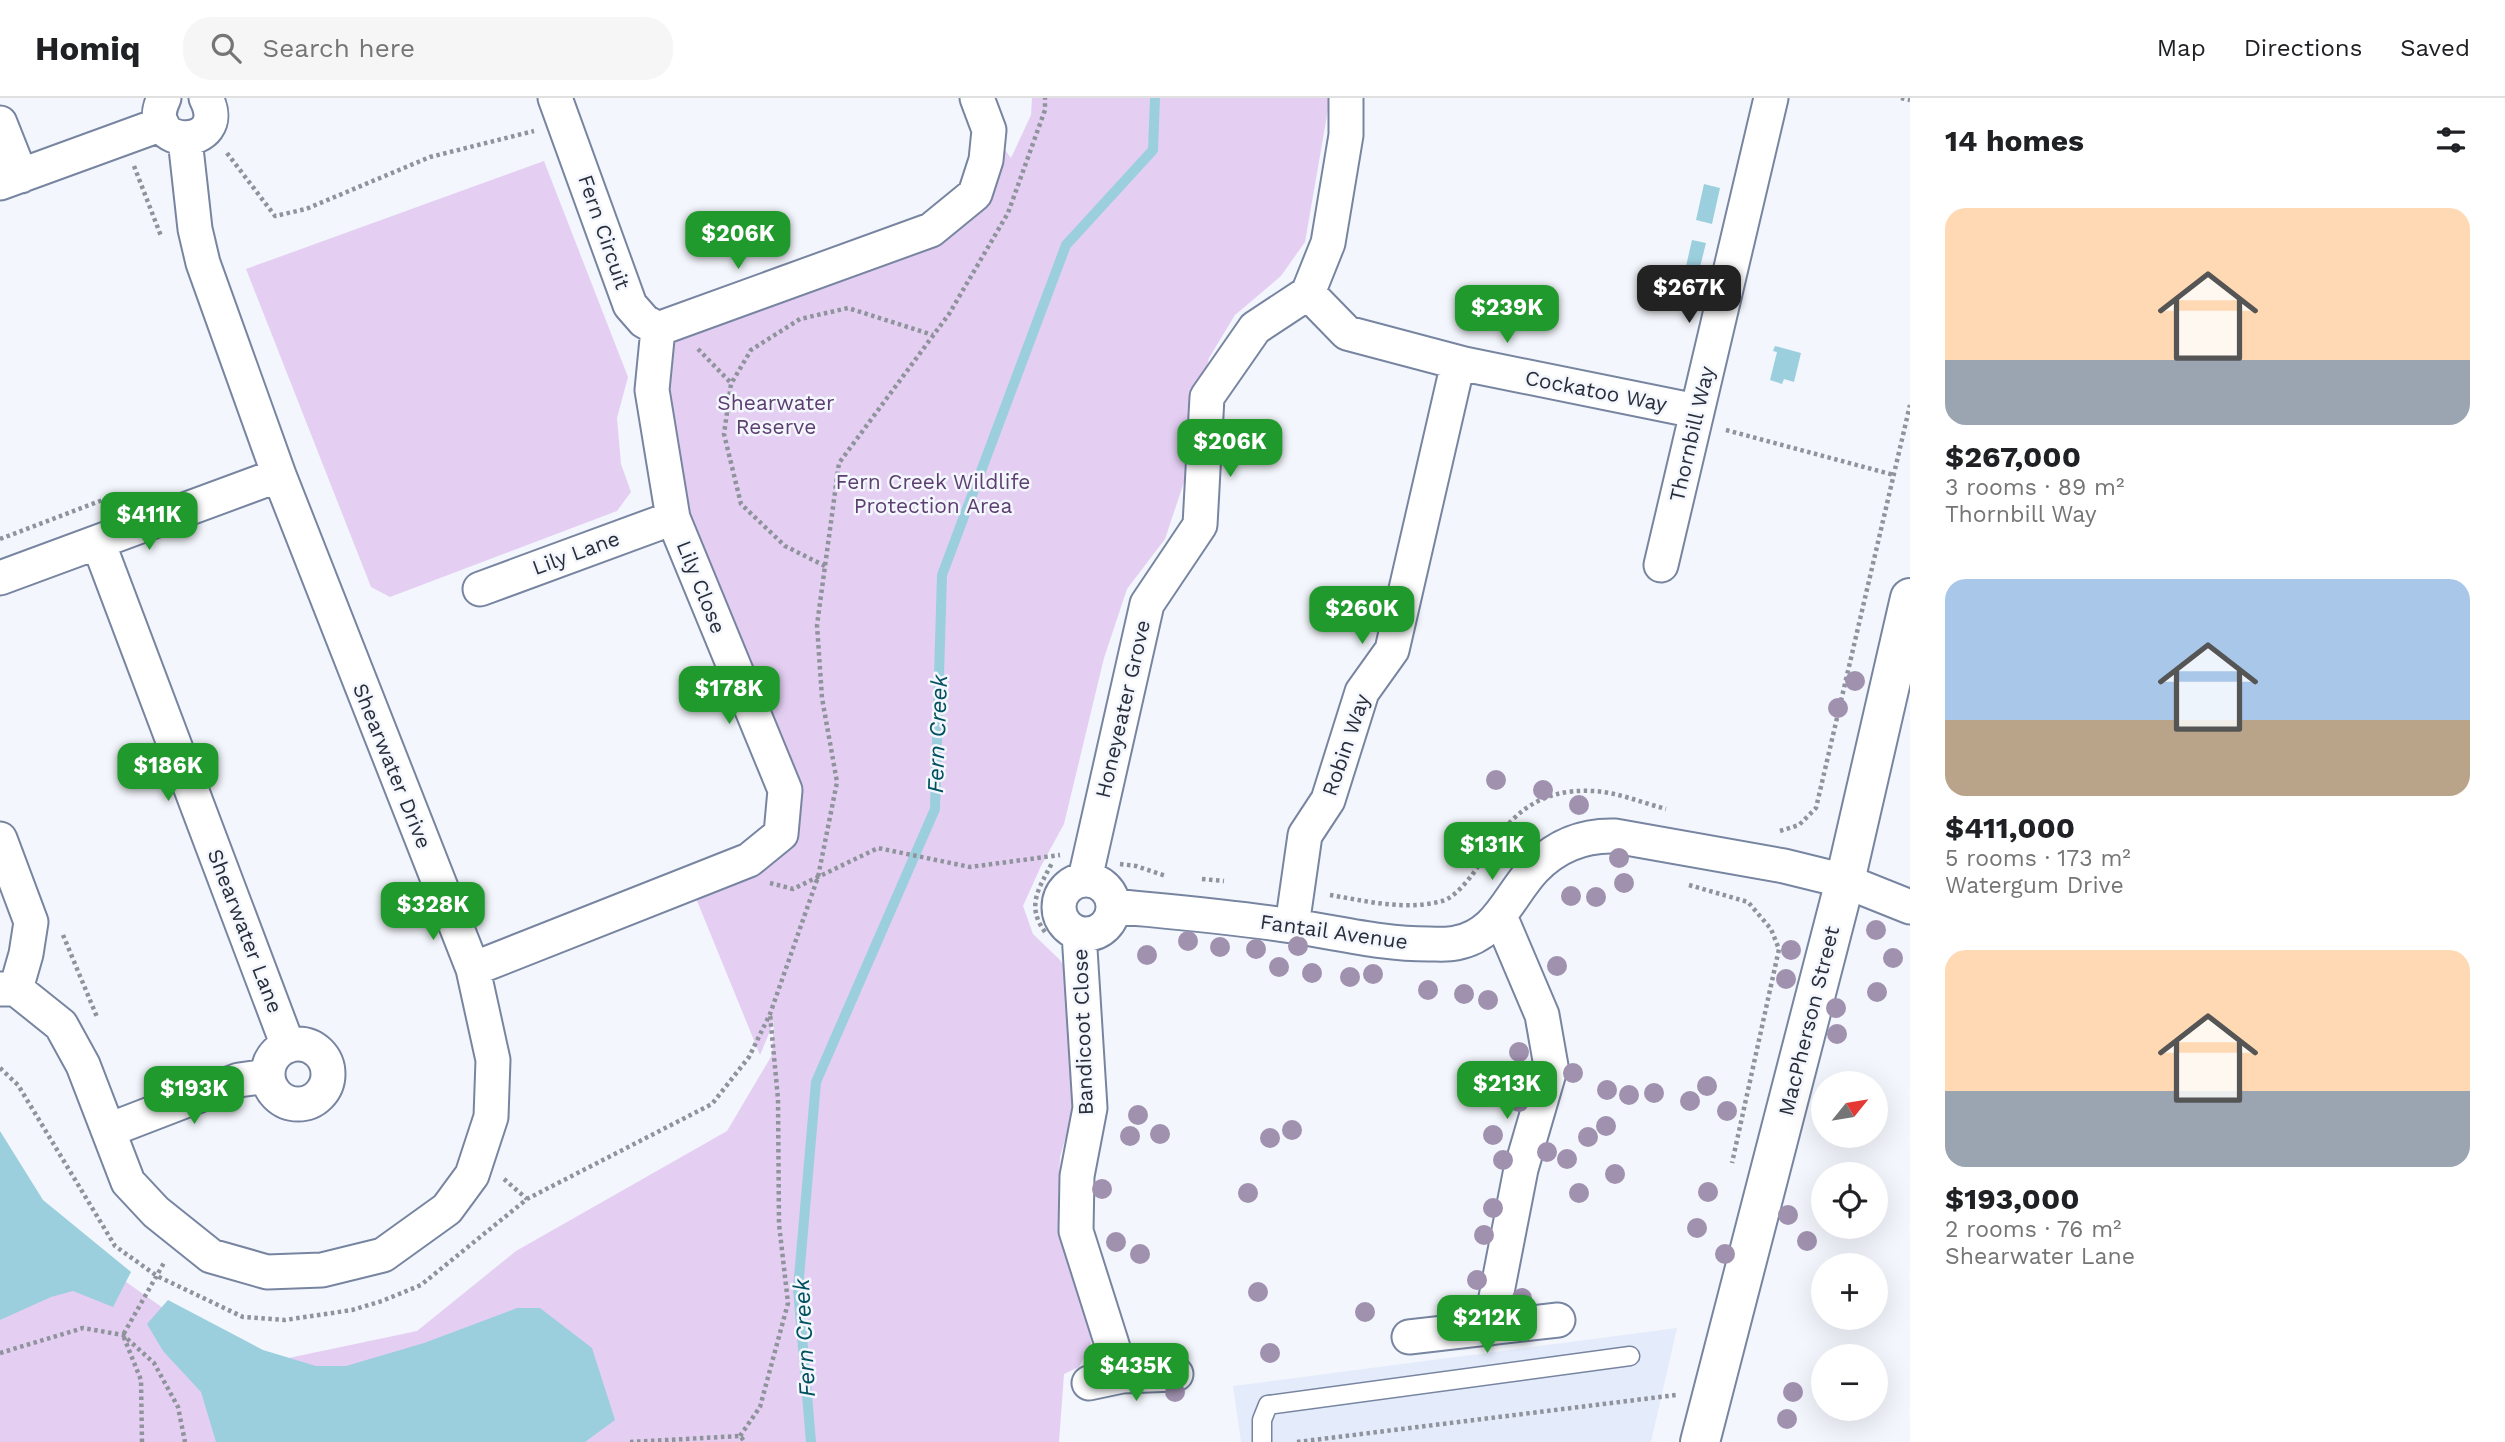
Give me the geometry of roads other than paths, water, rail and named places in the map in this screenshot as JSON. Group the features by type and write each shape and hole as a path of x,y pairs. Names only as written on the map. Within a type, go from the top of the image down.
{"street":[{"path":"672,324 930,230 975,194 986,160 989,130 977,98"},
{"path":"1308,293 1328,243 1346,135 1346,98"},
{"name":"Thornbill Way","path":"1661,565 1771,98"},
{"name":"Fern Circuit","path":"560,111 630,305 644,321 672,324"},
{"path":"0,123 10,179 196,113"},
{"name":"Shearwater Drive","path":"8,989 61,1025 83,1065 128,1182 156,1212 211,1256 267,1272 322,1270 383,1255 447,1209 472,1175 491,1117 494,1060 472,969 279,475 203,264 195,229 196,113"},
{"name":"Cockatoo Way","path":"1308,293 1347,333 1458,363 1696,417"},
{"name":"Honeyeater Grove","path":"1087,870 1147,604 1200,526 1207,397 1255,328 1308,293"},
{"name":"Lily Close","path":"472,969 749,860 781,834 785,790 673,518 652,390 672,324"},
{"name":"Robin Way","path":"1292,926 1305,835 1328,800 1362,692 1392,650 1458,363"},
{"path":"0,578 279,475"},
{"name":"Lily Lane","path":"480,589 673,518"},
{"name":"Shearwater Lane","path":"98,542 288,1046"},
{"name":"MacPherson Street","path":"1700,1442 1845,881 1910,598"},
{"name":"Fantail Avenue","path":"1113,906 1292,926 1394,944 1455,943 1483,934 1534,870 1555,852 1595,835 1615,835 1784,866 1845,881 1910,907"},
{"path":"0,839 31,922 26,954 8,989"},
{"path":"1087,870 1093,880 1109,893 1113,906 1112,914 1099,930 1087,934 1067,926 1062,920 1059,907 1059,899 1087,870"},
{"path":"1490,1328 1521,1169 1551,1066 1542,1015 1500,916"},
{"name":"Bandicoot Close","path":"1079,933 1090,1108 1077,1176 1076,1231 1122,1376"},
{"path":"299,1044 310,1047 326,1063 328,1073 321,1094 302,1104 281,1099 273,1091 268,1076 272,1059 279,1051 299,1044"},
{"path":"109,1130 239,1080 268,1076"},
{"path":"1409,1338 1558,1320"},
{"path":"1089,1383 1122,1376 1176,1374"}],"lane":[{"path":"1262,1442 1262,1420 1268,1405 1630,1356"}],"water":[{"path":"1704,184 1720,188 1712,224 1696,220"},
{"path":"1692,240 1706,243 1697,279 1684,275"},
{"path":"1775,346 1801,353 1794,382 1784,379 1782,384 1770,380 1777,352 1773,351"},
{"path":"0,1131 43,1200 131,1272 113,1307 73,1291 51,1297 0,1320"},
{"path":"168,1300 263,1350 316,1366 346,1366 424,1343 517,1308 540,1308 592,1348 615,1420 585,1442 216,1442 201,1392 163,1351 147,1324"}],"waterway":[{"name":"Fern Creek","path":"811,1442 798,1289 816,1082 935,809 942,575 1066,245 1153,150 1155,98"}],"park label":[{"name":"Shearwater Reserve","path":"776,415"},
{"name":"Fern Creek Wildlife Protection Area","path":"933,494"}]}
